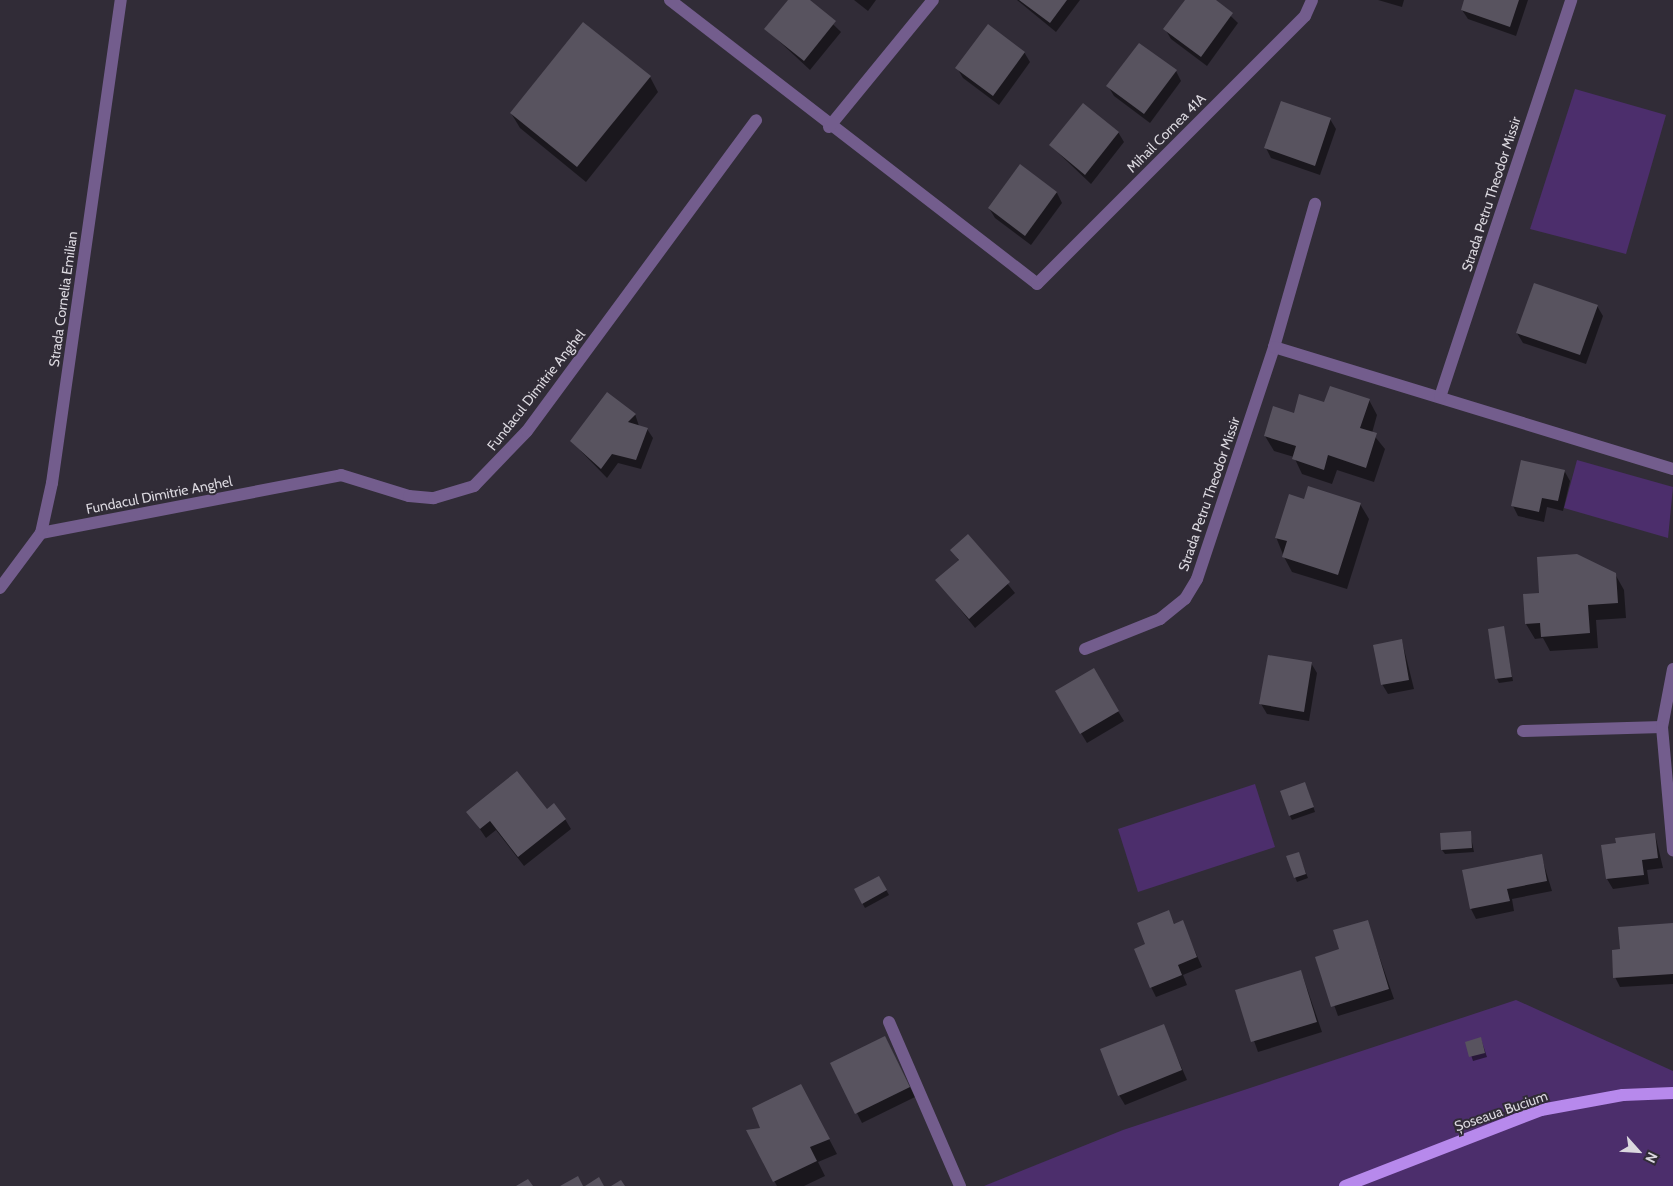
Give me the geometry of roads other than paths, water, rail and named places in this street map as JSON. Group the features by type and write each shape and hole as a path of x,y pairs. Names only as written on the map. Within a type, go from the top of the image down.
{"main road":[{"name":"Șoseaua Bucium","path":"1345,1186 1541,1110 1623,1095 1673,1093"}],"street":[{"name":"Strada Cornelia Emilian","path":"0,588 41,533 121,0"},
{"path":"670,0 829,127 933,0"},
{"name":"Mihail Cornea 41A","path":"829,127 1037,284 1305,16 1312,0"},
{"name":"Strada Petru Theodor Missir","path":"1440,397 1570,0"},
{"name":"Fundacul Dimitrie Anghel","path":"41,533 341,475 410,496 434,498 474,486 527,431 756,120"},
{"name":"Strada Petru Theodor Missir","path":"1085,649 1160,620 1185,599 1197,579 1274,347 1315,204"},
{"path":"1274,347 1673,469"},
{"path":"1673,668 1662,727 1673,851"},
{"path":"1524,731 1662,727"},
{"path":"889,1022 960,1186"}]}
